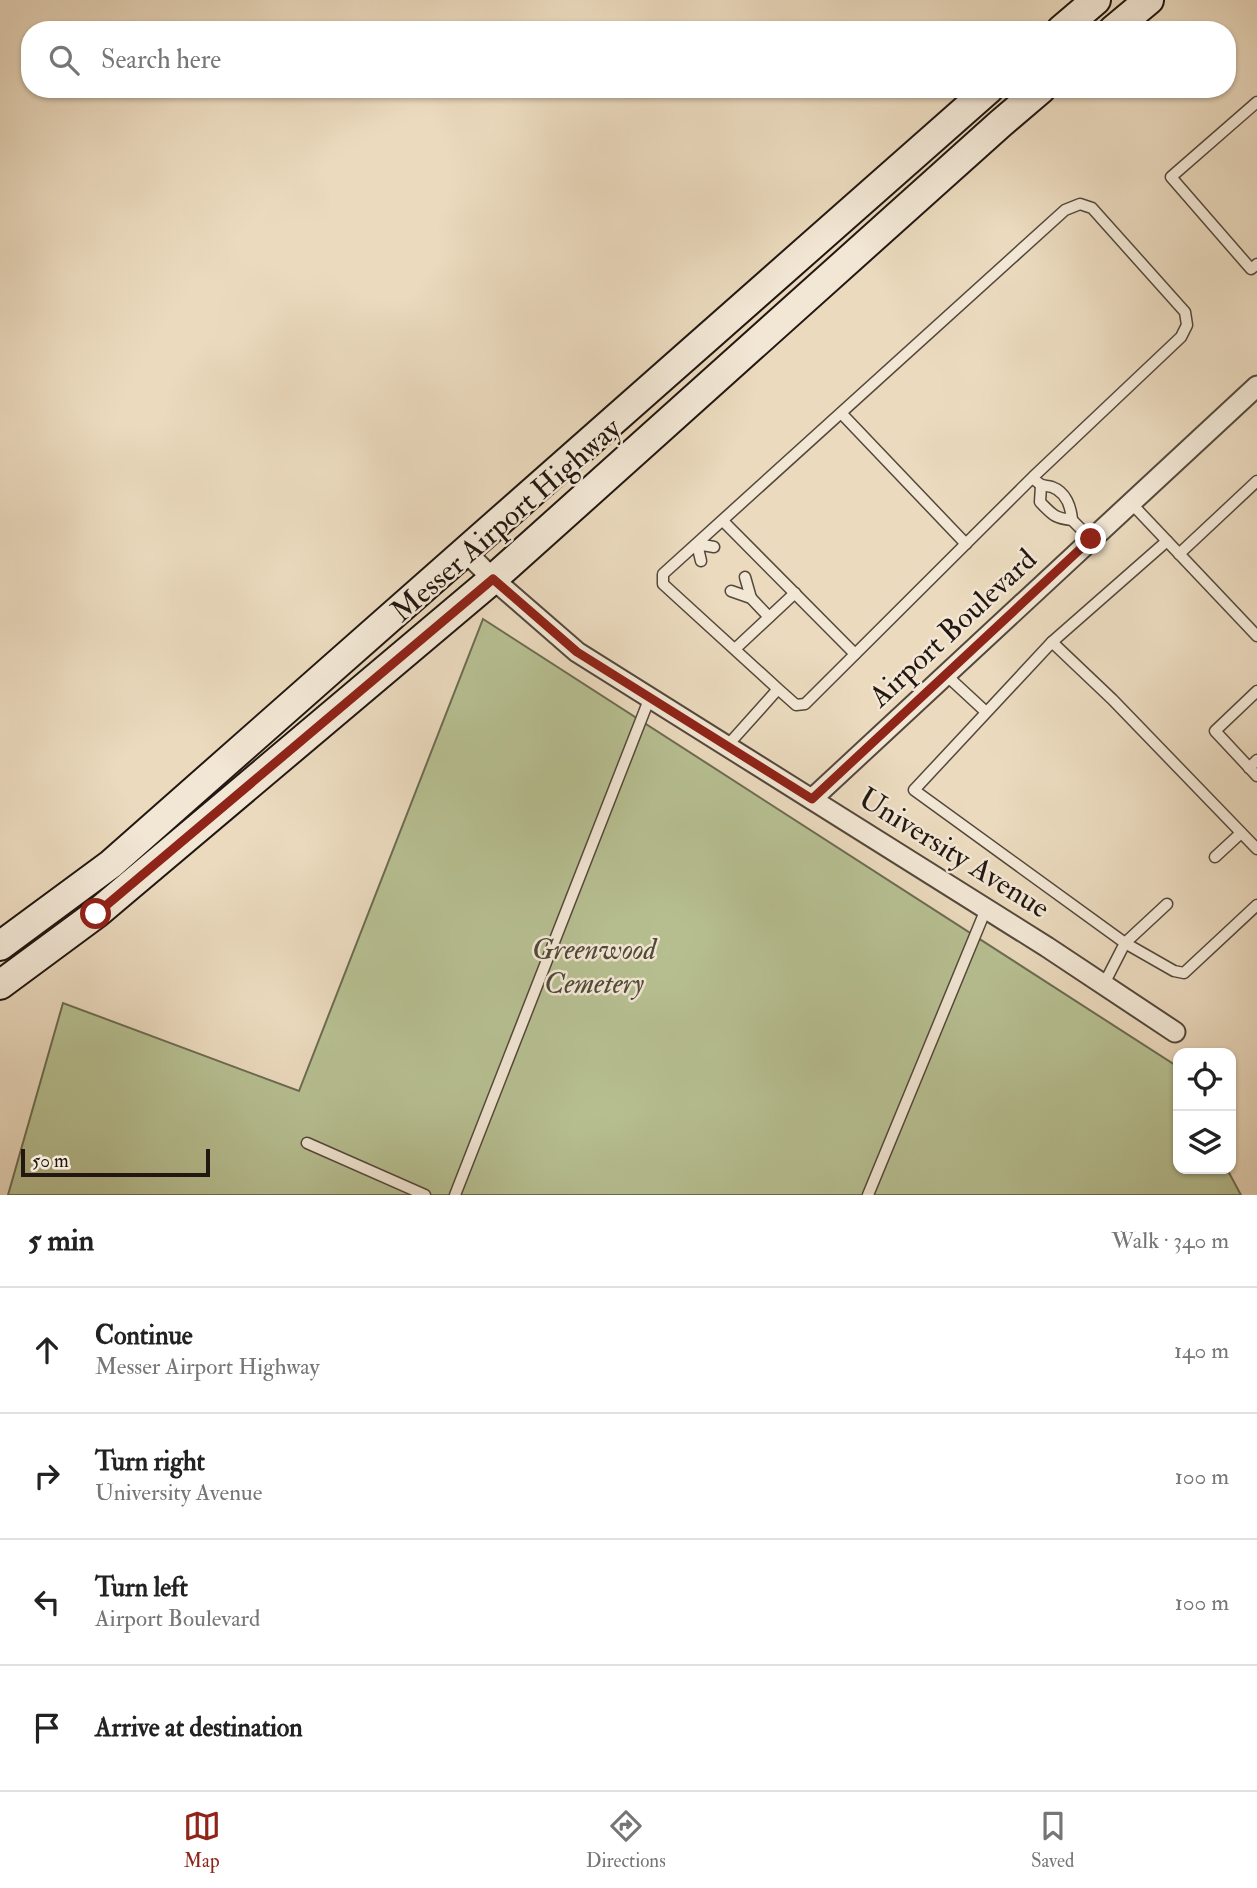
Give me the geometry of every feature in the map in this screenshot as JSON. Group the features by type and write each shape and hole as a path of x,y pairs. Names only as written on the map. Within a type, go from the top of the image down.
{"main road":[{"path":"1072,21 1096,0"},
{"path":"1124,21 1149,0"},
{"name":"Messer Airport Highway","path":"0,946 111,864 979,98"},
{"name":"Messer Airport Highway","path":"0,985 96,914 493,579 1030,98"}],"street":[{"name":"Airport Boulevard","path":"812,799 1257,386"},
{"name":"University Avenue","path":"465,551 577,652 986,909 1175,1032"}],"lane":[{"path":"1257,102 1171,177 1251,269 1257,264"},
{"path":"1080,204 1092,208 1185,312 1187,325 1181,337 1032,477 804,704 796,705 663,584 663,575 842,414 1065,210 1080,204"},
{"path":"842,414 966,544"},
{"path":"1032,477 1041,486 1055,488 1071,505 1072,520"},
{"path":"1179,554 1257,481"},
{"path":"1041,486 1040,502 1056,518 1072,520 1091,539"},
{"path":"1131,503 1257,636"},
{"path":"723,521 855,654"},
{"path":"1167,541 1052,642 914,790 1125,943 1174,971 1184,973 1257,905"},
{"path":"697,544 714,547"},
{"path":"697,544 701,561"},
{"path":"745,577 751,598"},
{"path":"731,591 751,598 769,617"},
{"path":"735,649 794,593"},
{"path":"1052,642 1112,699 1257,849"},
{"path":"946,676 986,712"},
{"path":"727,746 778,689"},
{"path":"1254,768 1215,731 1235,715 1257,691"},
{"path":"454,1195 650,697"},
{"path":"1215,858 1241,833"},
{"path":"1104,984 1125,943 1167,904"},
{"path":"868,1195 986,909"},
{"path":"307,1143 425,1195"}],"green space":[{"name":"Greenwood Cemetery","path":"483,619 1173,1064 1173,1174 1230,1174 1241,1195 8,1195 63,1003 299,1091"}],"route":[{"path":"96,914 493,579 577,652 812,799 1091,539"}]}
